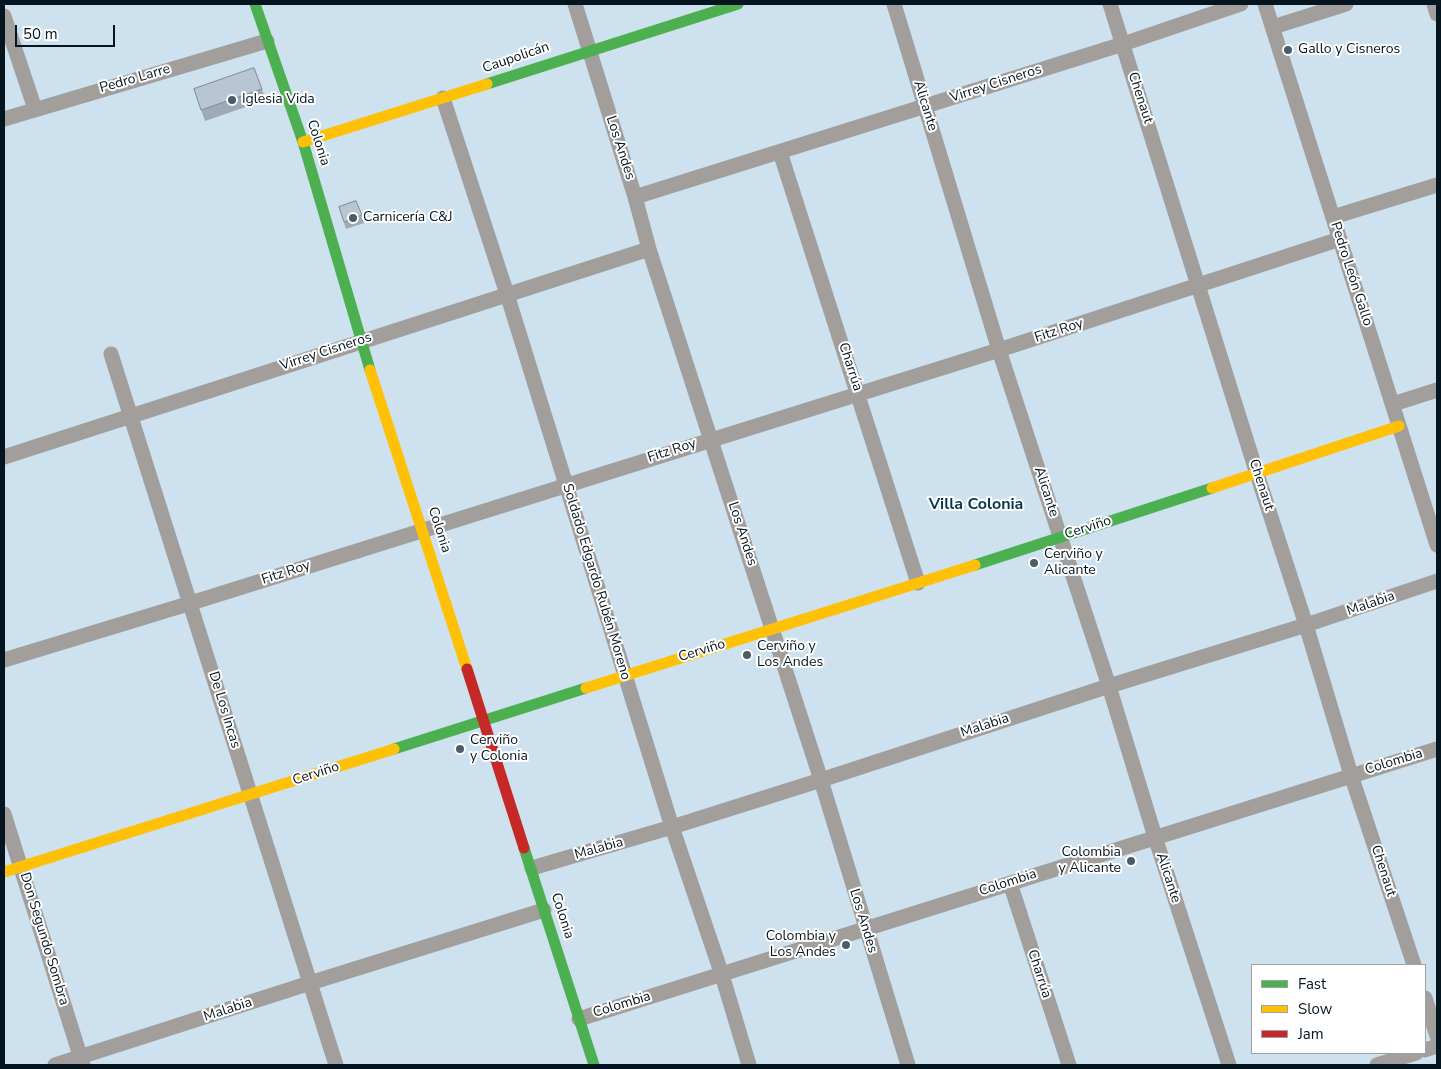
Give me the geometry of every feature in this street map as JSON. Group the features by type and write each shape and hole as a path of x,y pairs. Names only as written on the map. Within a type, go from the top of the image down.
{"street":[{"name":"Colonia","path":"255,4 303,142 361,341 594,1065"},
{"name":"Los Andes","path":"574,4 636,197 649,249 821,780 908,1065"},
{"name":"Caupolicán","path":"303,142 738,4"},
{"name":"Alicante","path":"894,4 1000,350 1229,1065"},
{"name":"Chenaut","path":"1110,4 1306,625 1351,775 1414,964"},
{"name":"Virrey Cisneros","path":"636,197 1123,44 1241,4"},
{"name":"Pedro León Gallo","path":"1265,4 1437,545"},
{"path":"1272,27 1346,4"},
{"path":"1434,4 1437,14"},
{"path":"4,16 35,109"},
{"name":"Pedro Larre","path":"4,119 267,40"},
{"name":"Soldado Edgardo Rubén Moreno","path":"443,98 507,294 672,827 722,975 749,1065"},
{"name":"Charrúa","path":"780,152 918,583"},
{"path":"1333,216 1437,185"},
{"name":"Fitz Roy","path":"4,660 1000,350 1340,239"},
{"name":"Virrey Cisneros","path":"4,457 649,249"},
{"name":"De Los Incas","path":"111,354 336,1065"},
{"path":"1393,404 1437,390"},
{"name":"Cerviño","path":"4,872 773,630 1257,474 1399,426"},
{"name":"Malabia","path":"532,868 672,827 821,780 1109,686 1306,625 1437,581"},
{"name":"Colombia","path":"579,1018 722,975 844,935 866,930 1437,749"},
{"name":"Don Segundo Sombra","path":"4,814 82,1061"},
{"name":"Charrúa","path":"1010,883 1069,1065"},
{"name":"Malabia","path":"55,1065 82,1061 310,983 544,910"},
{"path":"1426,1001 1437,1036"},
{"path":"1377,1065 1413,1054"}],"building":[{"path":"254,68 262,89 201,110 194,89"},
{"path":"356,201 362,215 344,222 339,207"}],"traffic: fast":[{"path":"255,4 303,142 370,370"},
{"path":"487,84 738,4"},
{"path":"975,565 1212,488"},
{"path":"394,749 586,688"},
{"path":"524,848 594,1065"}],"traffic: slow":[{"path":"303,142 487,84"},
{"path":"370,370 467,669"},
{"path":"1212,488 1399,426"},
{"path":"586,688 975,565"},
{"path":"4,872 394,749"}],"traffic: jam":[{"path":"467,669 524,848"}],"place":[{"name":"Gallo y Cisneros","path":"1288,50"},
{"name":"Iglesia Vida","path":"232,100"},
{"name":"Carnicería C&J","path":"353,218"},
{"name":"Cerviño y Alicante","path":"1034,563"},
{"name":"Cerviño y Los Andes","path":"747,655"},
{"name":"Cerviño y Colonia","path":"460,749"},
{"name":"Colombia y Alicante","path":"1131,861"},
{"name":"Colombia y Los Andes","path":"846,945"}],"district":[{"name":"Villa Colonia","path":"976,505"}]}
